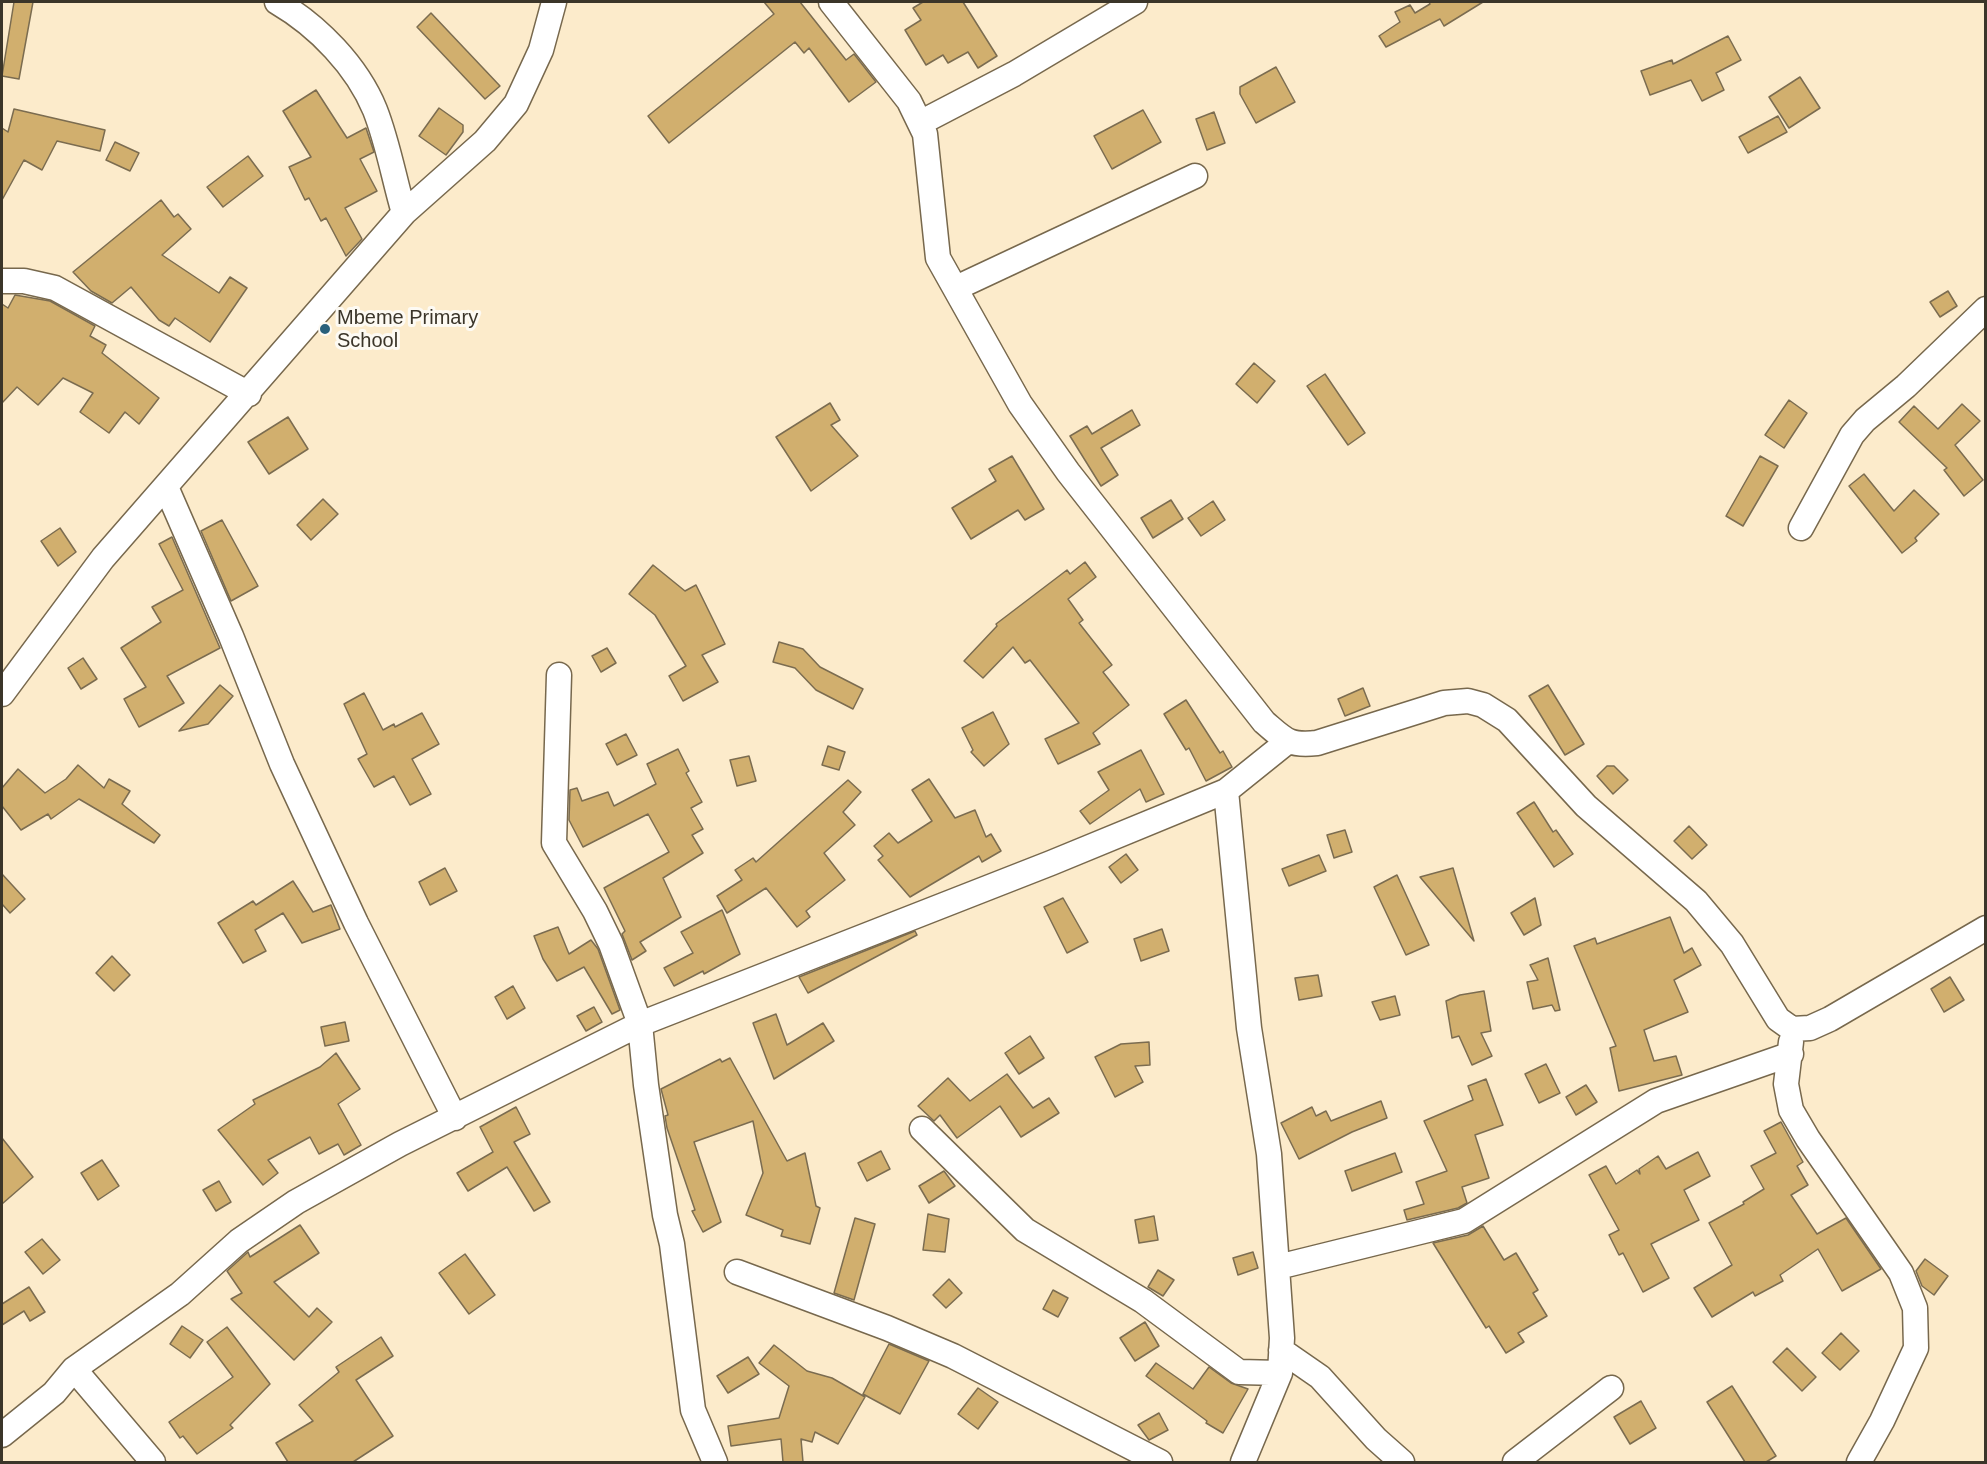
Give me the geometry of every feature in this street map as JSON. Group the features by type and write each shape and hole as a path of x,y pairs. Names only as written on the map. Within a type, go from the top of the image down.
{"street":[{"path":"277,2 323,37 361,82 375,111 404,213"},
{"path":"2,694 104,558 249,394 404,213 485,141 516,104 541,50 554,2"},
{"path":"831,2 909,101 926,134 938,258 1020,404 1068,472 1264,722 1287,742 1299,745 1317,743 1444,703 1468,700 1484,705 1507,720 1586,806 1696,901 1732,944 1779,1019 1792,1029 1810,1028 1830,1019 1986,928"},
{"path":"920,123 1014,74 1135,2"},
{"path":"956,288 1196,176"},
{"path":"2,281 24,281 55,288 249,394"},
{"path":"1802,528 1852,435 1865,420 1906,386 1986,309"},
{"path":"166,487 231,636 282,764 356,923 455,1118"},
{"path":"559,675 554,843 596,911 611,944 640,1024 646,1085 665,1215 672,1244 693,1410 715,1462"},
{"path":"2,1435 54,1393 74,1369 180,1294 239,1240 296,1202 400,1144 640,1024 1051,863 1226,791 1287,742"},
{"path":"1226,791 1248,1016 1269,1154 1278,1267 1281,1361 1243,1462"},
{"path":"1792,1029 1786,1084 1791,1110 1901,1273 1915,1308 1916,1348 1882,1421 1859,1462"},
{"path":"1278,1267 1464,1221 1656,1101 1791,1054"},
{"path":"922,1129 1025,1230 1143,1301 1239,1372 1281,1361 1320,1377 1376,1439 1402,1462"},
{"path":"737,1272 887,1328 953,1356 1160,1462"},
{"path":"74,1369 153,1462"},
{"path":"1515,1462 1611,1388"}],"building":[{"path":"14,2 33,2 19,79 2,76"},
{"path":"764,2 800,2 846,60 854,54 876,82 849,102 809,48 804,53 795,42 669,143 648,116 774,14"},
{"path":"923,2 963,2 997,56 978,68 968,52 948,63 943,55 926,65 905,30 921,20 913,8"},
{"path":"1429,2 1483,2 1444,26 1440,19 1386,47 1379,36 1400,22 1395,12 1410,5 1415,13 1430,4"},
{"path":"431,13 500,86 485,99 417,27"},
{"path":"1728,36 1741,60 1716,73 1724,90 1702,101 1691,80 1650,95 1641,71 1672,60 1673,64"},
{"path":"1276,67 1295,102 1256,123 1240,94 1240,87"},
{"path":"1800,77 1820,108 1789,128 1769,97"},
{"path":"316,90 347,138 366,128 374,152 360,159 377,191 345,208 362,239 346,256 326,218 321,221 309,198 305,200 289,167 311,157 283,111"},
{"path":"439,108 463,125 463,132 446,155 419,136"},
{"path":"14,109 105,130 100,151 57,141 42,170 24,160 2,200 2,128 8,132"},
{"path":"1143,110 1161,142 1112,169 1094,136"},
{"path":"1214,112 1225,143 1207,150 1196,119"},
{"path":"1778,116 1787,132 1748,153 1739,137"},
{"path":"115,142 139,153 130,171 106,160"},
{"path":"248,156 263,176 223,207 207,187"},
{"path":"161,200 174,217 178,214 191,229 162,255 219,293 230,277 247,288 210,342 175,318 169,326 159,320 131,287 112,303 91,291 73,272"},
{"path":"1948,291 1957,306 1940,317 1930,302"},
{"path":"15,295 50,301 95,326 90,336 106,345 102,353 159,398 139,424 125,412 109,433 80,412 93,393 63,378 38,405 17,387 2,403 2,304 8,308"},
{"path":"1254,363 1275,381 1257,403 1236,384"},
{"path":"1325,374 1365,433 1348,445 1307,386"},
{"path":"1789,400 1807,413 1784,448 1765,435"},
{"path":"830,403 840,420 831,425 858,456 811,491 776,437"},
{"path":"1962,404 1980,421 1955,445 1983,480 1964,496 1944,470 1947,468 1899,422 1914,406 1938,429"},
{"path":"1132,410 1140,425 1101,448 1118,475 1101,486 1070,436 1087,426 1092,434"},
{"path":"288,417 308,449 269,474 248,442"},
{"path":"1012,456 1044,509 1025,520 1018,510 971,539 952,508 996,481 989,469"},
{"path":"1760,456 1778,466 1743,526 1726,516"},
{"path":"1864,474 1894,511 1914,490 1939,514 1915,538 1917,541 1902,553 1849,486"},
{"path":"323,499 338,514 311,540 297,525"},
{"path":"1171,500 1183,519 1153,538 1141,518"},
{"path":"1213,501 1225,520 1201,536 1188,518"},
{"path":"222,520 258,586 231,601 201,531"},
{"path":"60,528 76,552 58,566 41,541"},
{"path":"172,537 220,648 167,676 184,703 139,727 124,699 146,687 121,648 161,622 152,607 183,590 159,544"},
{"path":"1085,562 1096,577 1068,599 1083,620 1079,623 1112,665 1103,672 1129,705 1093,733 1100,744 1058,764 1045,739 1079,723 1030,660 1025,663 1013,647 983,678 964,661 997,626 996,624 1067,570 1070,574"},
{"path":"653,565 685,591 696,585 725,644 702,655 718,682 683,701 669,676 686,666 655,615 629,594"},
{"path":"779,642 803,649 820,667 863,689 853,709 816,690 795,668 773,662"},
{"path":"607,648 616,663 601,672 592,656"},
{"path":"83,658 97,679 81,689 68,668"},
{"path":"220,685 233,696 208,724 179,731"},
{"path":"1548,685 1584,744 1565,755 1529,696"},
{"path":"1363,688 1370,706 1345,716 1338,699"},
{"path":"364,693 383,730 394,724 395,727 422,713 439,744 412,759 431,794 410,805 394,776 374,787 358,759 367,754 344,704"},
{"path":"1186,700 1220,753 1223,751 1232,767 1206,781 1189,748 1186,750 1164,714"},
{"path":"993,712 1009,744 984,766 971,752 973,750 962,728"},
{"path":"626,734 637,755 617,765 606,744"},
{"path":"828,746 845,752 839,770 822,765"},
{"path":"678,749 689,771 686,773 702,802 691,808 703,829 692,835 703,853 663,878 681,917 640,942 646,951 632,960 622,934 625,931 604,888 669,852 648,814 583,847 569,820 570,790 577,788 582,801 608,792 614,806 656,784 647,764"},
{"path":"1141,750 1164,794 1146,802 1140,789 1090,824 1080,811 1109,790 1098,772"},
{"path":"749,756 756,781 737,786 730,760"},
{"path":"78,765 104,788 109,779 130,791 122,804 160,835 154,843 79,799 51,819 48,814 21,830 2,806 2,788 18,769 45,793 66,779"},
{"path":"1607,766 1614,766 1628,780 1613,794 1597,776"},
{"path":"929,779 955,818 975,810 986,837 991,834 1001,851 982,862 979,856 910,897 878,860 883,856 874,846 889,833 898,843 932,821 912,790"},
{"path":"848,780 861,792 843,812 855,825 824,853 845,880 806,911 810,917 797,927 766,888 727,913 717,896 742,880 735,870 753,858 756,862"},
{"path":"1534,802 1553,832 1556,830 1573,854 1554,867 1517,813"},
{"path":"1689,826 1707,845 1692,859 1674,841"},
{"path":"1345,830 1352,852 1334,858 1327,835"},
{"path":"1126,854 1138,870 1121,883 1109,867"},
{"path":"1319,855 1326,871 1289,886 1282,869"},
{"path":"445,868 457,891 430,905 419,882"},
{"path":"1453,868 1474,941 1420,877"},
{"path":"2,874 25,899 10,913 2,904"},
{"path":"1397,875 1429,945 1406,955 1374,887"},
{"path":"293,881 313,912 331,905 340,929 302,943 283,913 255,930 266,951 243,963 218,923 253,901 256,905"},
{"path":"1063,898 1088,942 1067,953 1044,907"},
{"path":"1535,898 1541,925 1524,935 1511,913"},
{"path":"722,910 740,954 704,974 703,971 674,986 664,968 693,953 681,932"},
{"path":"1670,917 1684,953 1692,948 1701,965 1674,980 1688,1012 1644,1030 1654,1061 1676,1056 1682,1075 1619,1091 1610,1048 1616,1046 1574,946 1595,938 1597,944"},
{"path":"558,927 569,954 591,940 598,949 620,1010 612,1014 584,967 557,981 543,959 534,936"},
{"path":"1162,929 1169,951 1141,961 1134,939"},
{"path":"915,931 917,935 808,993 799,977"},
{"path":"112,956 130,975 114,991 96,973"},
{"path":"1548,958 1560,1010 1555,1011 1552,1005 1533,1009 1527,982 1538,980 1530,965"},
{"path":"1318,975 1322,996 1299,1000 1295,978"},
{"path":"1950,977 1964,1000 1944,1012 1931,989"},
{"path":"513,986 525,1008 507,1019 495,997"},
{"path":"1484,991 1491,1031 1481,1033 1492,1056 1472,1065 1459,1036 1452,1038 1446,1001 1460,995"},
{"path":"1395,996 1400,1015 1380,1020 1372,1002"},
{"path":"594,1007 602,1022 586,1031 577,1016"},
{"path":"776,1014 787,1045 823,1023 834,1041 774,1079 753,1023"},
{"path":"345,1022 349,1041 325,1046 321,1027"},
{"path":"1030,1036 1044,1058 1019,1074 1005,1053"},
{"path":"1149,1042 1150,1065 1135,1066 1143,1082 1115,1097 1095,1057 1121,1044"},
{"path":"336,1053 360,1089 338,1104 361,1145 344,1155 338,1144 319,1154 310,1137 268,1160 278,1173 263,1185 218,1130 255,1104 253,1100 320,1067"},
{"path":"730,1058 787,1161 805,1153 816,1206 820,1208 810,1244 781,1236 783,1230 746,1215 763,1173 753,1121 694,1142 721,1222 703,1232 692,1211 695,1210 667,1128 665,1116 668,1115 661,1089 720,1059 722,1062"},
{"path":"1546,1064 1560,1093 1539,1103 1525,1074"},
{"path":"1007,1074 1033,1108 1049,1098 1059,1113 1021,1137 1000,1106 957,1138 940,1115 934,1121 918,1106 948,1078 970,1101"},
{"path":"1486,1079 1503,1125 1475,1135 1489,1178 1462,1187 1467,1203 1458,1208 1407,1220 1404,1210 1424,1204 1416,1182 1447,1171 1424,1121 1473,1100 1468,1086"},
{"path":"1586,1085 1597,1102 1576,1115 1566,1097"},
{"path":"1381,1101 1387,1118 1352,1132 1299,1159 1281,1123 1312,1107 1316,1116 1326,1111 1331,1121"},
{"path":"516,1107 530,1134 514,1142 550,1202 534,1211 507,1167 468,1191 457,1173 493,1152 480,1127"},
{"path":"1781,1122 1803,1162 1797,1166 1808,1185 1791,1195 1817,1234 1846,1218 1881,1269 1842,1291 1818,1249 1780,1275 1783,1281 1755,1296 1753,1292 1712,1317 1694,1288 1732,1265 1709,1223 1744,1204 1743,1202 1764,1189 1751,1166 1776,1153 1764,1131"},
{"path":"2,1138 33,1177 2,1204"},
{"path":"881,1151 890,1169 867,1181 858,1163"},
{"path":"1698,1152 1710,1176 1684,1190 1699,1220 1651,1244 1669,1278 1643,1292 1623,1253 1619,1255 1609,1235 1619,1230 1589,1175 1606,1166 1616,1184 1637,1170 1640,1174 1639,1169 1658,1156 1666,1169"},
{"path":"1395,1153 1402,1172 1352,1191 1345,1171"},
{"path":"102,1160 119,1186 98,1200 81,1173"},
{"path":"944,1171 955,1186 929,1203 919,1186"},
{"path":"219,1181 231,1202 216,1211 203,1190"},
{"path":"928,1214 949,1219 945,1252 923,1250"},
{"path":"1154,1216 1158,1240 1139,1243 1135,1220"},
{"path":"855,1218 875,1224 854,1300 834,1293"},
{"path":"300,1225 319,1253 274,1282 309,1317 317,1308 332,1322 294,1360 231,1299 242,1293 227,1271 248,1252 250,1257"},
{"path":"1483,1226 1504,1260 1516,1253 1538,1290 1533,1293 1547,1316 1518,1333 1524,1342 1506,1353 1489,1326 1486,1328 1433,1243 1468,1235"},
{"path":"42,1239 60,1260 43,1274 25,1252"},
{"path":"1253,1252 1258,1268 1238,1275 1233,1258"},
{"path":"465,1254 495,1295 469,1314 439,1273"},
{"path":"1925,1259 1948,1276 1934,1295 1922,1286 1916,1271"},
{"path":"1158,1270 1174,1280 1163,1296 1148,1287"},
{"path":"949,1279 962,1293 946,1308 933,1295"},
{"path":"29,1287 45,1312 30,1321 24,1311 2,1325 2,1304"},
{"path":"1053,1290 1068,1298 1058,1317 1043,1309"},
{"path":"1145,1322 1159,1346 1135,1361 1120,1338"},
{"path":"182,1326 203,1340 190,1358 170,1344"},
{"path":"227,1327 270,1384 230,1425 233,1428 197,1454 183,1436 180,1438 169,1422 233,1377 207,1342"},
{"path":"1841,1333 1859,1351 1840,1370 1822,1353"},
{"path":"381,1337 393,1356 356,1380 393,1436 353,1462 288,1462 276,1443 313,1421 299,1405 339,1372 336,1367"},
{"path":"889,1344 929,1361 900,1414 863,1394"},
{"path":"774,1345 807,1371 832,1378 865,1397 838,1444 815,1432 812,1442 801,1439 803,1462 783,1462 781,1439 731,1446 728,1426 779,1418 789,1386 759,1363"},
{"path":"1787,1348 1816,1377 1802,1391 1773,1362"},
{"path":"748,1357 759,1374 728,1393 717,1376"},
{"path":"1156,1363 1193,1389 1209,1367 1231,1383 1248,1389 1223,1433 1206,1423 1207,1421 1146,1376"},
{"path":"1732,1386 1776,1456 1766,1462 1745,1462 1707,1402"},
{"path":"978,1388 998,1402 978,1429 958,1414"},
{"path":"1641,1401 1656,1428 1630,1444 1614,1417"},
{"path":"1159,1413 1168,1430 1149,1440 1138,1425"}],"place":[{"name":"Mbeme Primary School","path":"325,329"}]}
